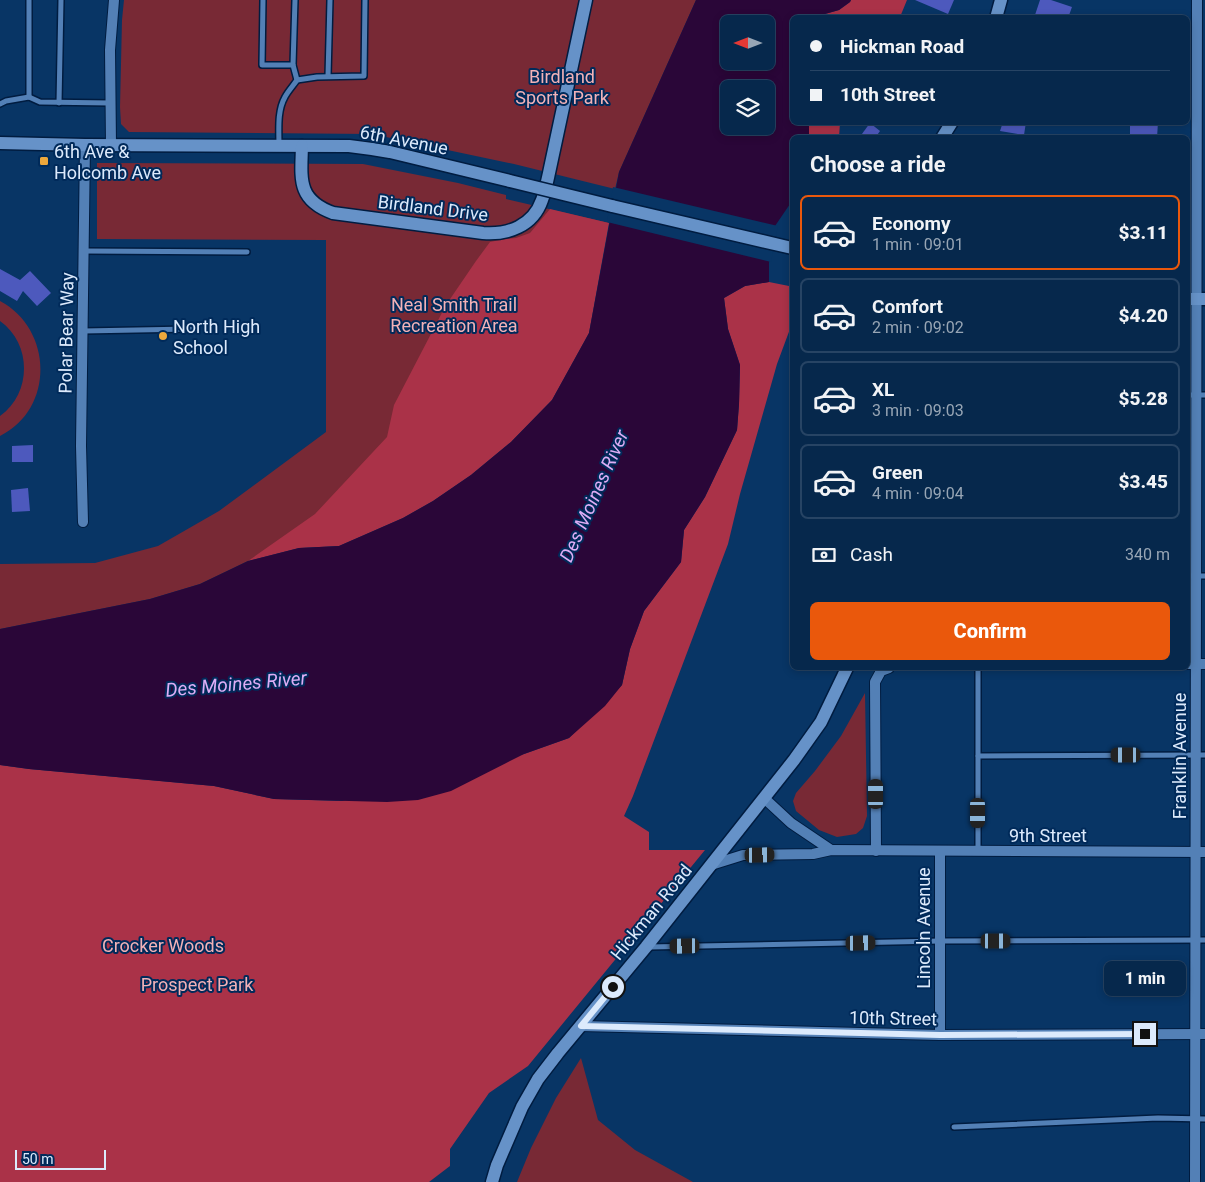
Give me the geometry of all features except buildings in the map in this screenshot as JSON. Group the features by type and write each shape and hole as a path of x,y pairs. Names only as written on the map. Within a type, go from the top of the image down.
{"main road":[{"name":"Birdland Drive","path":"302,146 304,191 311,202 322,209 333,213 488,233 502,233 518,228 529,221 542,201 586,0"},
{"path":"997,15 1001,0"},
{"name":"6th Avenue","path":"0,143 349,146 372,149 790,248"},
{"name":"Hickman Road","path":"492,1182 497,1165 522,1107 538,1079 646,947 794,760 820,722 846,670"}],"street":[{"path":"111,145 110,50 114,0"},
{"name":"Franklin Avenue","path":"1195,1182 1200,1119 1200,755 1196,664 1196,299 1201,131 1197,0"},
{"name":"Polar Bear Way","path":"83,522 81,446 85,145"},
{"path":"876,851 875,682 881,671 884,670"},
{"path":"764,798 791,823 831,850"},
{"name":"9th Street","path":"711,865 743,855 813,854 831,850 1200,852"},
{"name":"Lincoln Avenue","path":"940,851 940,1035"},
{"name":"10th Street","path":"581,1026 940,1035 1200,1034"}],"lane":[{"path":"29,0 29,97"},
{"path":"59,103 61,0"},
{"path":"263,0 262,65 293,65"},
{"path":"295,0 293,65 296,80"},
{"path":"328,76 330,0"},
{"path":"279,146 281,108 285,97 296,80 328,76 364,76 365,0"},
{"path":"0,104 6,101 29,97 40,102 111,103"},
{"path":"84,251 247,252"},
{"path":"82,331 190,329"},
{"path":"978,670 978,851"},
{"path":"978,756 1200,755"},
{"path":"646,947 1200,940"},
{"path":"954,1127 1158,1118 1200,1119"}],"green space":[{"name":"Birdland Sports Park","path":"124,0 696,0 619,172 615,189 514,164 372,134 129,132 121,124 120,107"},
{"path":"851,0 907,0 901,15 824,15 839,10"},
{"path":"809,125 840,125 839,135 809,135"},
{"name":"Neal Smith Trail Recreation Area","path":"97,163 363,164 458,183 506,195 506,199 609,223 511,442 200,584 150,599 0,629 0,564 95,563 158,546 219,511 326,432 326,240 97,239"},
{"path":"550,209 609,223 589,333 552,400 511,442 471,475 433,501 403,518 339,546 299,548 248,561 315,514 387,437 394,405 446,305 476,261 490,242 516,238 530,233"},
{"name":"Crocker Woods","path":"769,282 789,286 790,329 777,364 740,494 728,544 624,816 649,832 649,850 705,850 528,1066 489,1093 450,1149 450,1166 429,1182 0,1182 0,765 214,786 274,799 342,801 524,754 569,738 622,685 630,649 644,611 681,562 684,530 705,497 737,430 740,365 728,329 724,298 745,286"},
{"path":"0,301 17,314 30,330 38,349 40,369 38,389 31,407 18,424 0,436 0,416 18,395 24,368 18,342 0,321"},
{"path":"865,693 867,816 863,828 856,834 837,837 819,830 796,811 793,801 796,793 841,736"},
{"path":"581,1058 598,1120 635,1150 693,1182 517,1182 531,1148 556,1098"}],"water":[{"name":"Des Moines River","path":"696,0 851,0 839,10 824,15 790,15 790,125 809,125 809,135 790,135 790,204 775,226 769,263 769,282 745,286 724,298 728,329 740,365 737,430 705,497 684,530 681,562 644,611 630,649 622,685 605,706 569,738 524,754 451,791 418,800 387,802 274,799 214,786 0,765 0,629 150,599 200,584 248,561 299,548 339,546 403,518 433,501 471,475 511,442 552,400 589,333 619,172"}],"pier":[{"path":"613,187 778,226 771,262 607,222"}],"place":[{"name":"6th Ave & Holcomb Ave","path":"44,161"},
{"name":"North High School","path":"163,336"}],"route":[{"path":"613,987 581,1026 940,1035 1145,1034"}],"park label":[{"name":"Prospect Park","path":"197,984"}]}
